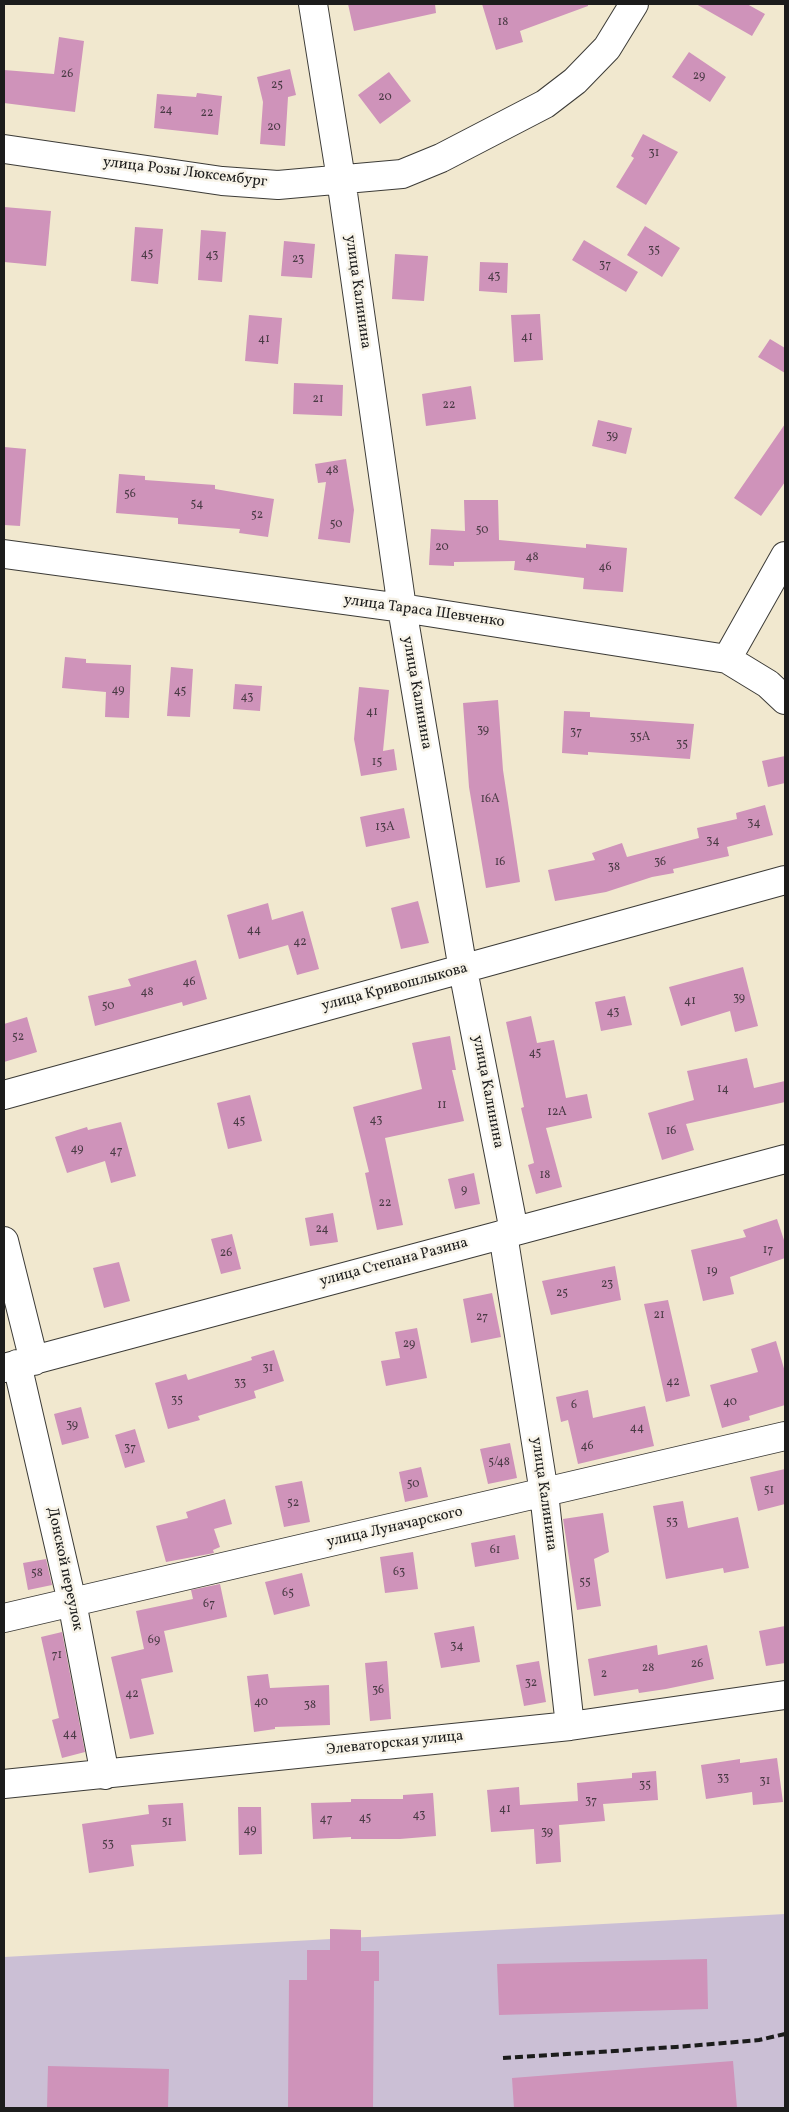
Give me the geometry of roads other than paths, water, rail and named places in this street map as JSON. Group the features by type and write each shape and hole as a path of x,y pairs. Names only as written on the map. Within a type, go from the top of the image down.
{"street":[{"name":"улица Калинина","path":"313,4 341,179 402,608 509,1232 544,1493 570,1726"},
{"name":"улица Розы Люксембург","path":"4,149 222,181 278,185 402,174 441,158 545,104 576,81 608,48 634,4"},
{"name":"улица Тараса Шевченко","path":"4,554 402,608 727,659"},
{"path":"785,556 727,659 768,684 785,700"},
{"name":"улица Кривошлыкова","path":"4,1095 785,880"},
{"name":"улица Степана Разина","path":"18,1365 785,1159"},
{"name":"Донской переулок","path":"4,1241 18,1365 72,1602 105,1775"},
{"name":"улица Луначарского","path":"4,1618 785,1436"},
{"name":"Элеваторская улица","path":"4,1784 570,1726 785,1695"}],"railway":[{"path":"503,2058 759,2040 785,2034"}]}
